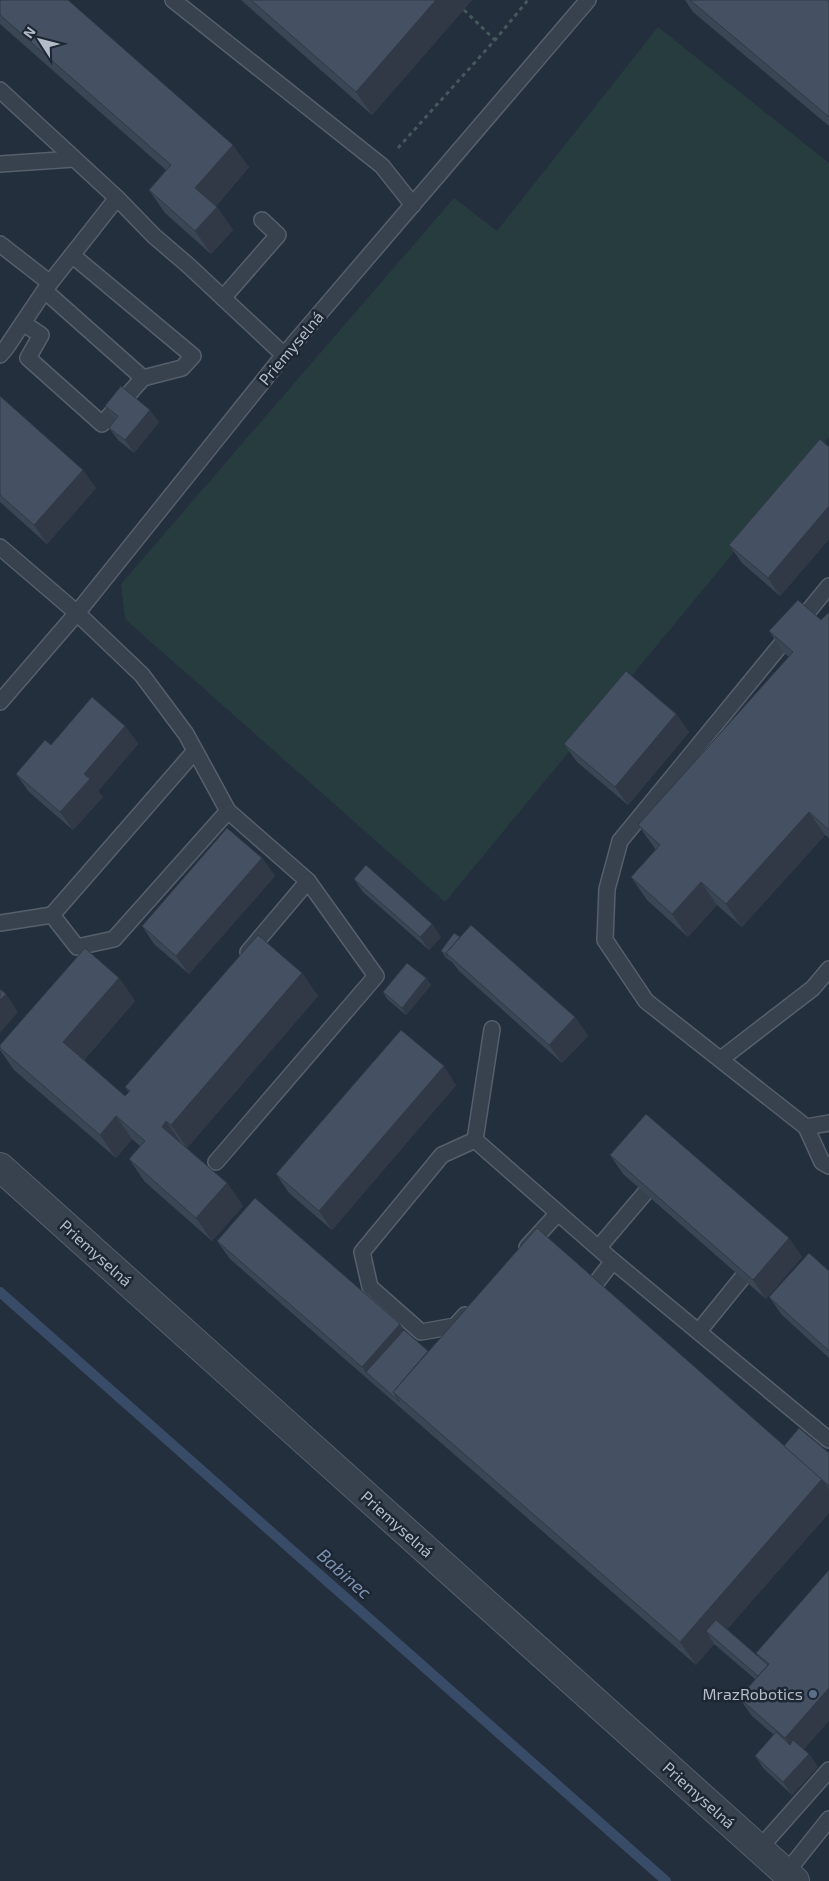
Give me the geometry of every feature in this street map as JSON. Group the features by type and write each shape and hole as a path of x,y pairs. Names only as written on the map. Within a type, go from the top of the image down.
{"street":[{"name":"Priemyselná","path":"0,1167 790,1877"}],"lane":[{"path":"173,0 382,166 412,205"},
{"name":"Priemyselná","path":"0,702 77,613 284,355 588,0"},
{"path":"0,90 117,198 154,236 284,355"},
{"path":"0,164 74,158"},
{"path":"0,355 47,287 117,198"},
{"path":"223,298 278,235 262,220"},
{"path":"0,244 143,378"},
{"path":"23,323 41,335 28,358 102,424 143,378 182,368 192,356 72,255"},
{"path":"0,546 77,613 142,675 186,734 228,811 308,881 376,976 216,1162"},
{"path":"829,586 620,841 607,889 605,940 646,1000 806,1127 822,1162 829,1166"},
{"path":"0,923 52,915 195,751"},
{"path":"52,915 77,947 114,940 228,811"},
{"path":"238,964 308,881"},
{"path":"721,1059 813,988 829,969"},
{"path":"475,1140 492,1029"},
{"path":"806,1127 829,1123"},
{"path":"475,1140 558,1214 699,1332 805,1428 829,1440"},
{"path":"474,1305 455,1326 421,1332 370,1287 362,1252 442,1155 475,1140"},
{"path":"599,1247 645,1193"},
{"path":"519,1256 558,1214"},
{"path":"593,1287 613,1261"},
{"path":"699,1332 742,1278"},
{"path":"759,1849 829,1770"},
{"path":"790,1877 829,1819"}],"path":[{"path":"382,166 495,40 528,0"},
{"path":"464,10 495,40"}],"green space":[{"path":"658,27 829,163 829,437 445,902 125,619 121,584 454,198 497,231"}],"building":[{"path":"0,0 68,0 233,145 195,188 217,207 195,231 149,190 171,165 0,15"},
{"path":"251,0 436,0 356,92"},
{"path":"690,0 827,0 829,2 829,117"},
{"path":"121,386 150,410 125,440 109,428 118,416 105,406"},
{"path":"0,396 83,470 34,525 0,495"},
{"path":"820,439 829,447 829,506 768,578 729,545"},
{"path":"798,600 821,620 829,612 829,830 809,812 726,904 701,882 672,914 631,877 660,845 638,825 793,652 769,631"},
{"path":"626,671 676,714 615,787 564,744"},
{"path":"92,697 125,726 84,774 90,779 60,812 16,774 45,740 51,745"},
{"path":"227,828 262,858 176,956 142,926"},
{"path":"366,865 432,924 420,937 354,879"},
{"path":"471,925 575,1017 549,1045 446,953"},
{"path":"454,933 460,937 446,953 448,956 441,951"},
{"path":"258,935 302,973 171,1125 166,1121 162,1127 227,1183 196,1218 129,1159 145,1141 116,1116 100,1135 0,1048 0,1045 85,948 119,978 63,1042 125,1096 130,1091 125,1087"},
{"path":"407,963 426,978 402,1008 383,992"},
{"path":"0,989 6,994 0,1000"},
{"path":"401,1030 444,1066 319,1211 276,1174"},
{"path":"646,1114 789,1238 753,1280 610,1155"},
{"path":"255,1198 400,1324 362,1367 217,1241"},
{"path":"537,1228 822,1479 680,1642 393,1392"},
{"path":"809,1253 829,1271 829,1351 769,1297"},
{"path":"404,1330 428,1351 393,1392 400,1402 366,1372"},
{"path":"799,1428 829,1453 829,1486 784,1446"},
{"path":"829,1570 829,1688 785,1738 739,1698 769,1664 756,1653"},
{"path":"716,1620 768,1665 758,1676 706,1631"},
{"path":"776,1732 790,1745 793,1740 809,1754 783,1782 755,1756"}],"waterway":[{"name":"Babinec","path":"0,1292 666,1881"}],"place":[{"name":"MrazRobotics","path":"813,1694"}]}
